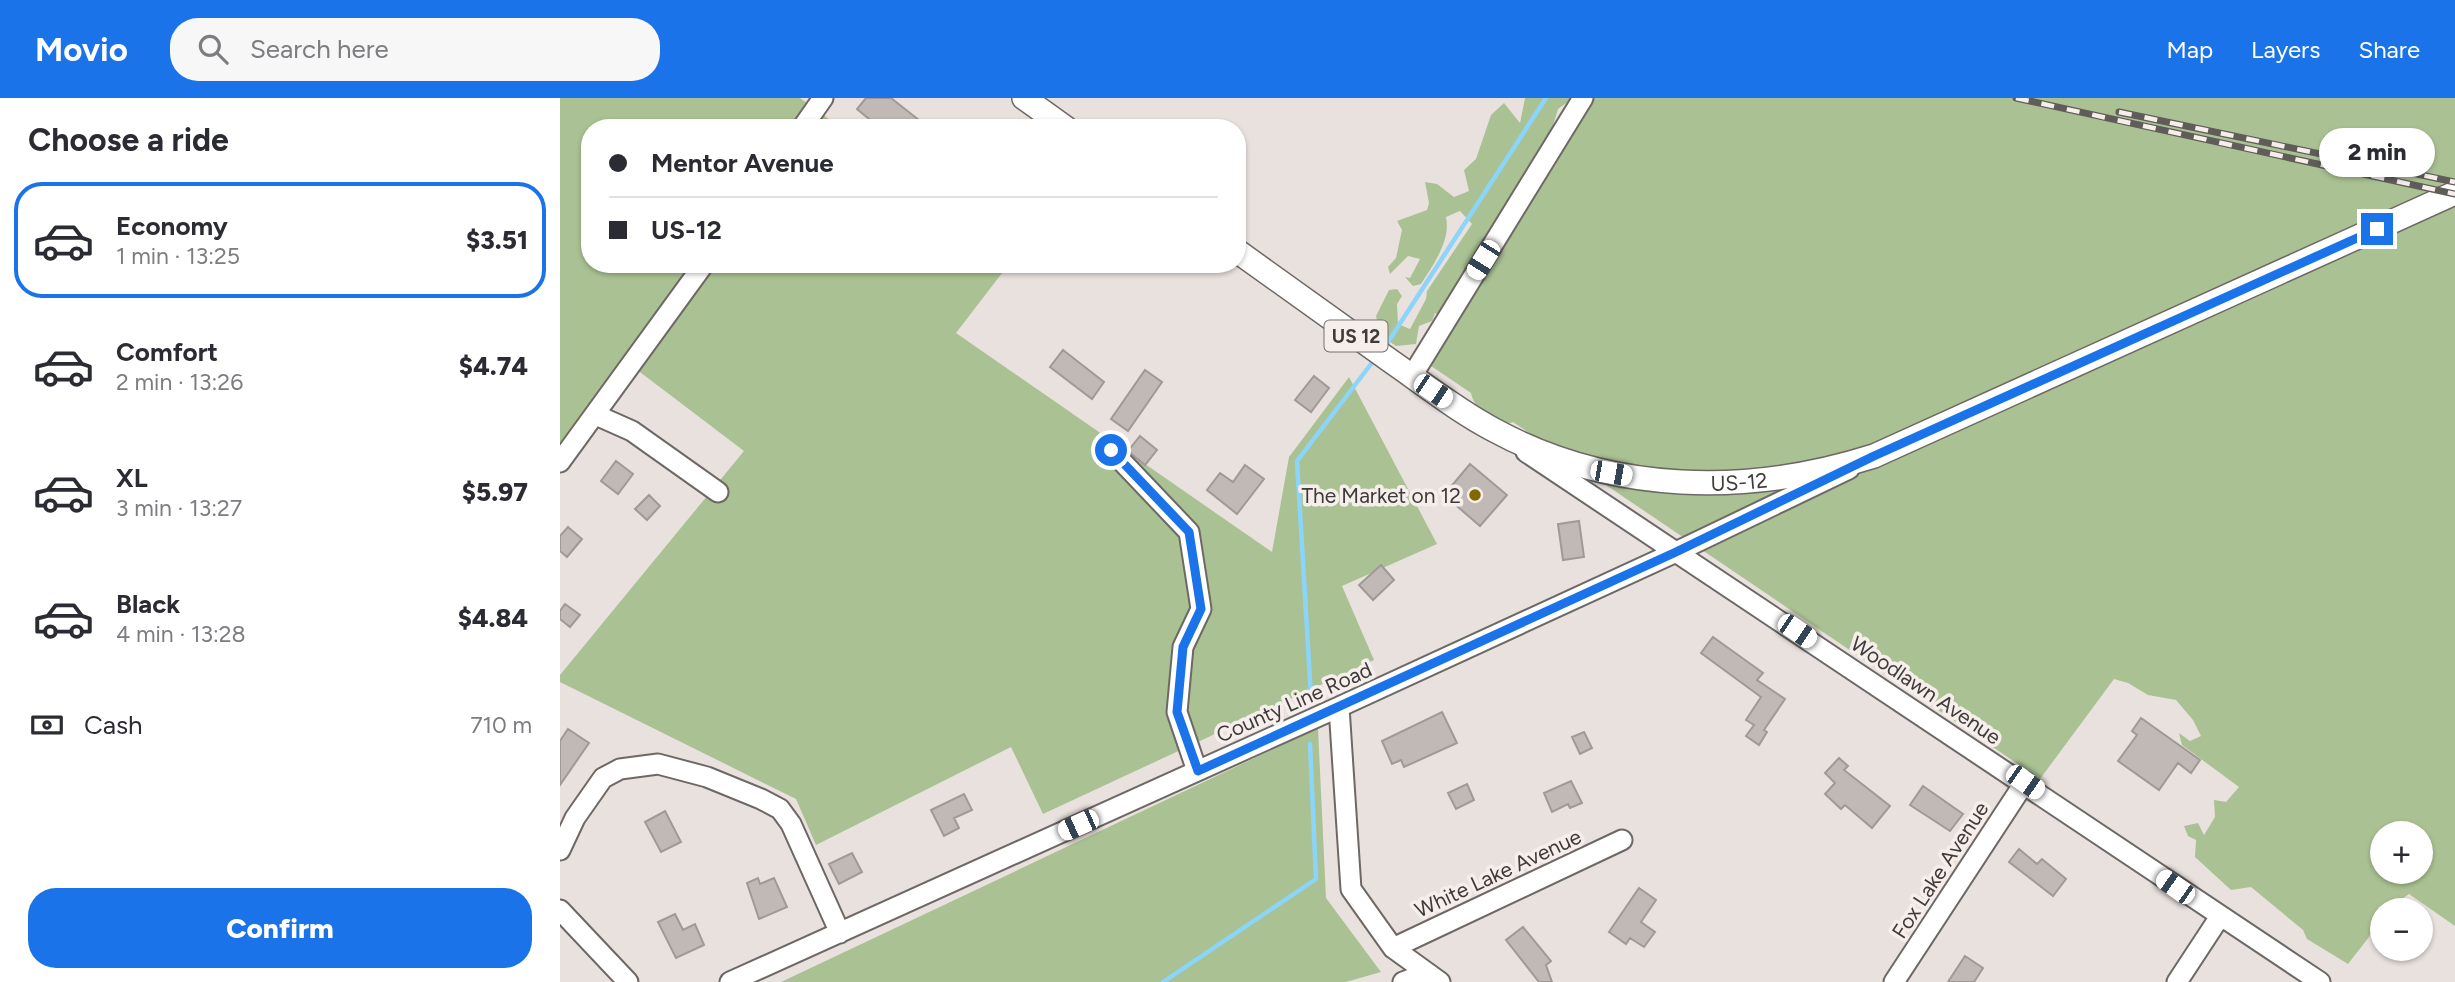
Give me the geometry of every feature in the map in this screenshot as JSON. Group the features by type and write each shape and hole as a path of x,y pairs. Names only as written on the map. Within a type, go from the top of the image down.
{"main road":[{"path":"1024,98 1053,119"},
{"name":"US-12","path":"1477,420 1523,444 1576,464 1636,477 1685,484 1792,478 1823,472 1874,456 2455,193"},
{"name":"US 12","path":"1246,257 1477,420"}],"street":[{"path":"808,119 823,98"},
{"path":"1412,376 1583,98"},
{"path":"560,462 698,273"},
{"path":"596,415 632,430 718,492"},
{"name":"Woodlawn Avenue","path":"1477,420 2025,782 2219,918 2320,982"},
{"path":"1111,450 1189,532 1201,609 1183,647 1177,712 1198,771"},
{"name":"County Line Road","path":"730,982 1339,707 1676,552 1874,456"},
{"path":"1339,707 1351,889 1393,948 1433,977"},
{"path":"560,850 575,818 603,778 620,769 658,764 707,777 780,809 791,824 840,933"},
{"name":"Fox Lake Avenue","path":"1894,982 2025,782"},
{"name":"White Lake Avenue","path":"1393,948 1622,840"},
{"path":"560,910 628,982"},
{"path":"2177,982 2219,918"},
{"path":"1403,982 1433,977"}],"green space":[{"path":"560,98 800,98 829,119 581,119 581,273 1002,273 956,333 1272,552 1289,457 1349,377 1437,544 1342,586 1374,660 1043,814 1011,747 816,845 796,799 560,682 560,675 744,451 624,360 560,445"},
{"path":"1525,98 1573,98 1558,109 1550,136 1578,98 2455,98 2455,926 2433,911 2433,898 2415,898 2409,894 2404,898 2370,898 2370,935 2348,964 2307,939 2303,930 2251,887 2231,890 2195,857 2196,840 2188,836 2184,826 2198,823 2204,835 2215,817 2214,800 2226,802 2239,787 2182,745 2179,733 2190,741 2201,736 2193,720 2176,700 2148,695 2128,683 2114,679 2040,779 1513,422 1500,423 1487,416 1476,405 1471,393 1428,364 1472,267 1461,275 1460,285 1439,315 1435,313 1432,321 1419,326 1416,344 1396,346 1381,336 1376,316 1389,290 1397,289 1402,296 1397,304 1398,324 1410,329 1426,299 1427,291 1472,224 1460,211 1446,217 1446,235 1440,252 1421,284 1413,286 1405,277 1410,278 1420,259 1408,256 1390,274 1388,267 1396,258 1402,230 1397,221 1427,210 1429,203 1425,182 1437,184 1454,197 1469,191 1464,170 1476,159 1491,115 1504,103 1520,123"},
{"path":"1318,728 1326,898 1381,972 1346,982 781,982"}],"building":[{"path":"866,98 891,98 918,119 869,119 857,109"},
{"path":"1063,350 1104,382 1092,399 1050,367"},
{"path":"1145,370 1162,382 1128,431 1111,419"},
{"path":"1314,376 1329,388 1311,412 1295,400"},
{"path":"1140,436 1157,450 1145,465 1128,451"},
{"path":"616,461 633,474 618,494 601,481"},
{"name":"The Market on 12","path":"1470,464 1507,495 1480,526 1444,495"},
{"path":"1245,465 1264,479 1237,514 1207,490 1220,473 1233,482"},
{"path":"649,495 660,506 647,520 635,509"},
{"path":"1579,521 1584,557 1563,560 1558,524"},
{"path":"568,527 582,539 567,557 560,551 560,536"},
{"path":"1381,565 1394,580 1373,600 1359,585"},
{"path":"565,604 580,615 570,627 560,619 560,611"},
{"path":"1713,637 1763,673 1757,680 1785,699 1764,730 1767,732 1759,745 1746,736 1754,725 1746,720 1761,697 1701,653"},
{"path":"1442,712 1457,743 1404,767 1401,760 1392,764 1382,741"},
{"path":"2141,718 2200,760 2191,773 2178,763 2159,790 2118,761 2137,735 2132,731"},
{"path":"568,729 589,743 560,785 560,741"},
{"path":"1584,732 1592,748 1580,754 1572,737"},
{"path":"1839,758 1848,766 1844,770 1890,806 1872,828 1845,805 1841,809 1825,794 1835,783 1825,773"},
{"path":"1571,781 1582,803 1570,808 1568,804 1552,812 1544,793"},
{"path":"1467,784 1474,800 1456,809 1448,793"},
{"path":"1923,786 1963,814 1950,831 1910,805"},
{"path":"964,794 972,810 954,818 959,828 944,836 931,810"},
{"path":"665,811 681,842 661,852 645,822"},
{"path":"2019,849 2037,864 2042,859 2066,879 2053,896 2009,862"},
{"path":"852,853 862,872 839,884 829,864"},
{"path":"758,878 760,884 774,878 787,907 759,919 747,883"},
{"path":"1639,888 1656,900 1641,922 1655,932 1644,947 1630,938 1626,944 1609,932"},
{"path":"675,914 683,930 695,924 704,945 676,958 658,922"},
{"path":"1523,927 1551,961 1546,965 1552,982 1539,982 1506,940"},
{"path":"1965,956 1983,968 1974,982 1948,982"}],"waterway":[{"path":"1388,342 1546,98"},
{"path":"1311,697 1297,461 1371,364"},
{"path":"1163,982 1316,879 1310,744"}],"railway":[{"path":"2016,98 2455,194"},
{"path":"2119,112 2455,182"}],"place":[{"name":"The Market on 12","path":"1475,495"}],"route":[{"path":"1111,450 1189,532 1201,609 1183,647 1177,712 1198,771 1790,499 1874,456 1947,426 2377,229"}]}
